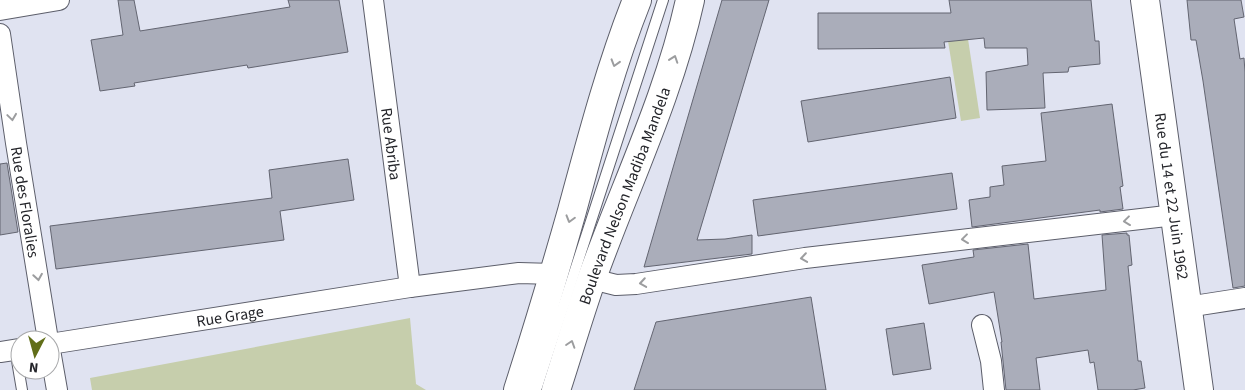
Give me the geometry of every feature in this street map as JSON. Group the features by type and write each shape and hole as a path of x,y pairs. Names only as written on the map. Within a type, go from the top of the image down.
{"main road":[{"path":"518,390 554,274 592,138 637,0"},
{"name":"Boulevard Nelson Madiba Mandela","path":"556,390 592,278 644,147 682,34 690,0"},
{"name":"Rue du 14 et 22 Juin 1962","path":"1146,0 1199,390"}],"street":[{"path":"0,10 59,0"},
{"name":"Rue Abriba","path":"374,0 410,287"},
{"name":"Rue des Floralies","path":"0,34 46,330"},
{"path":"592,278 616,285 636,284 805,258 1175,215"},
{"name":"Rue Grage","path":"60,342 410,287 519,273 554,274"},
{"path":"1187,307 1245,298"},
{"path":"982,325 994,390"}],"lane":[{"path":"536,390 663,0"}],"green space":[{"path":"968,39 980,118 961,121 948,41"},
{"path":"410,318 416,384 426,390 92,390 90,378"}],"building":[{"path":"118,0 134,0 140,31 290,7 288,0 339,0 348,52 248,68 247,65 134,83 135,86 100,91 91,40 123,35"},
{"path":"722,0 769,0 697,240 725,239 752,235 752,254 644,267"},
{"path":"949,0 1091,0 1095,41 1099,41 1100,64 1069,67 1068,72 1043,73 1045,108 987,110 986,72 1028,65 1027,48 985,48 984,38 944,42 945,48 818,49 818,13 951,13"},
{"path":"1187,0 1241,0 1244,17 1234,19 1240,59 1244,58 1245,72 1245,286 1233,288 1203,81 1196,40 1191,40"},
{"path":"950,77 956,118 808,142 801,101"},
{"path":"1112,104 1123,186 1120,187 1123,209 1100,212 1100,210 972,227 969,200 990,197 990,187 1004,185 1002,166 1046,161 1041,113"},
{"path":"348,159 354,200 280,211 284,240 56,269 50,226 272,198 269,170"},
{"path":"7,163 18,232 0,235 0,164"},
{"path":"952,173 957,209 758,236 753,200"},
{"path":"1127,233 1129,235 1132,265 1128,266 1138,361 1141,361 1145,388 1098,390 1094,362 1090,363 1088,350 1036,358 1040,390 1006,390 1002,342 994,292 929,304 922,265 974,257 973,250 1028,244 1034,299 1106,290 1102,235"},
{"path":"811,297 826,390 634,390 656,322"},
{"path":"924,323 931,369 893,375 886,329"}]}
